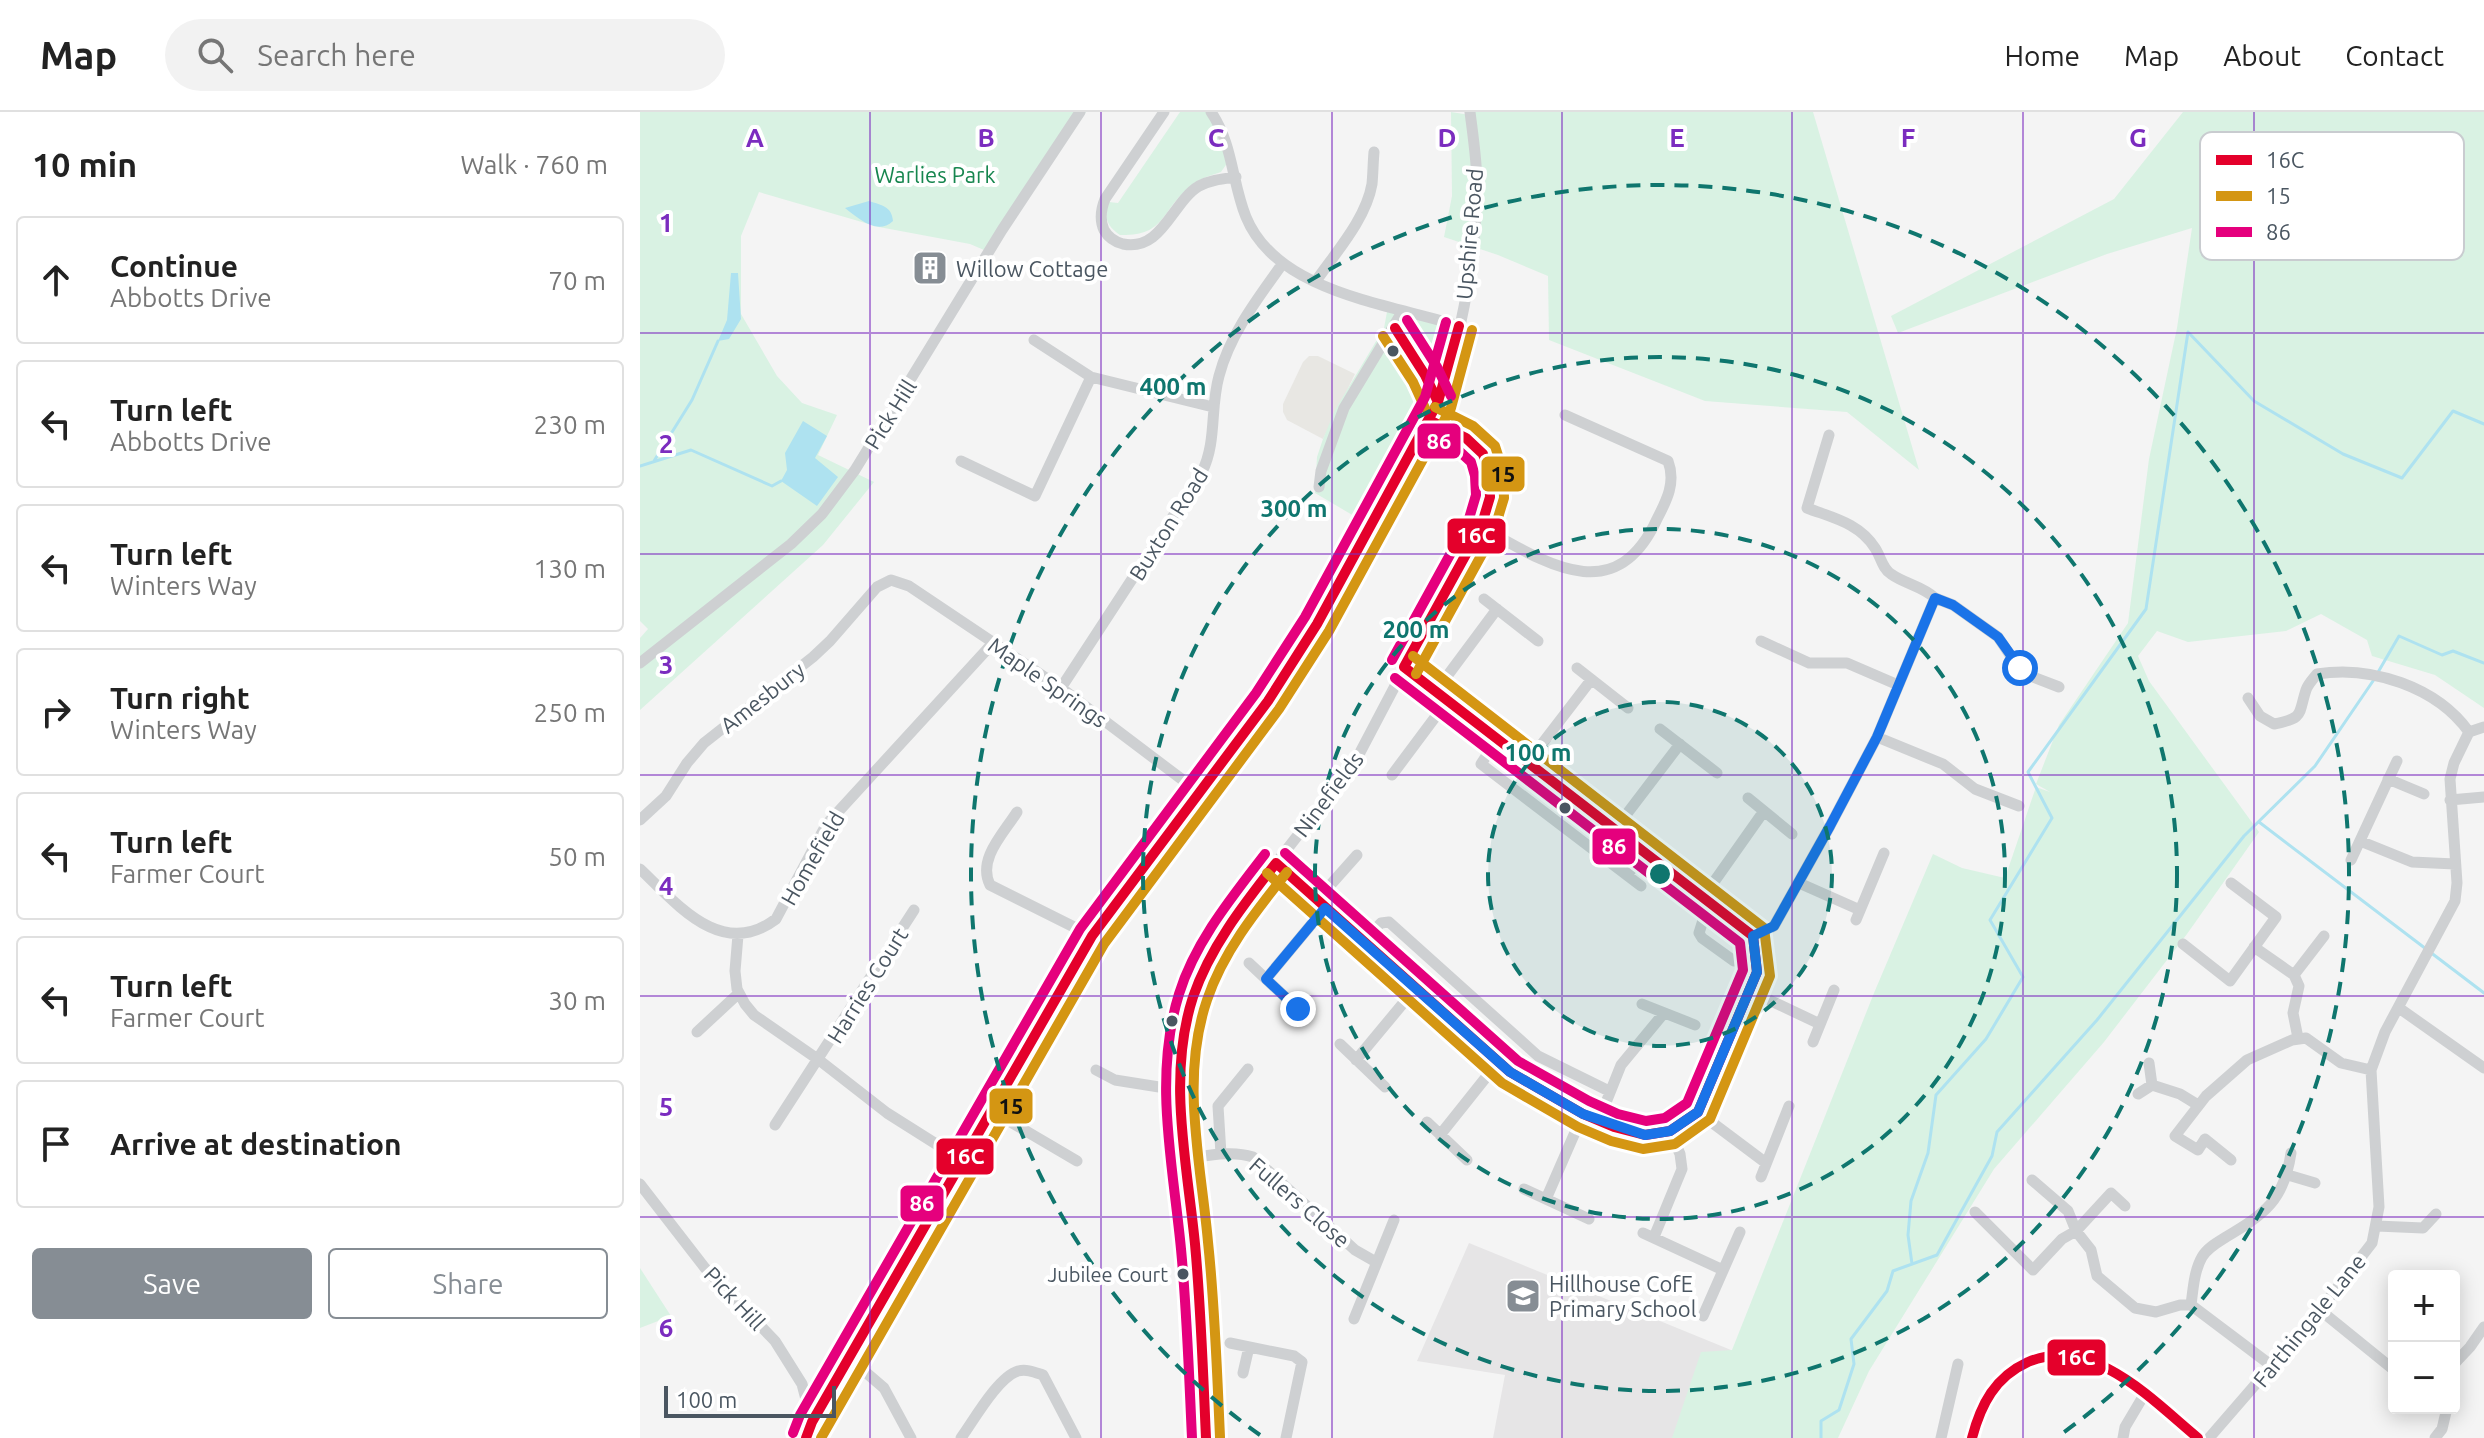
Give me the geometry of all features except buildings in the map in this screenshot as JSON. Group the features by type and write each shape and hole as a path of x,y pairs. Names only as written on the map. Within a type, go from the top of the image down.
{"street":[{"name":"Pick Hill","path":"640,663 791,544 822,514 855,470 1002,230 1080,112"},
{"path":"1164,112 1105,199 1101,210 1102,225 1112,240 1124,244 1145,242 1163,228 1197,187 1215,179 1236,177"},
{"path":"1211,112 1225,140 1247,221 1264,248 1283,263 1316,281 1382,307 1459,326"},
{"name":"Upshire Road","path":"806,1438 812,1422 1092,936 1268,701 1317,624 1429,420 1438,402 1459,326 1469,271 1477,190 1470,112"},
{"path":"1316,281 1349,233 1366,200 1372,185 1374,152"},
{"name":"Buxton Road","path":"1061,688 1202,472 1211,454 1213,407 1224,359 1236,334 1283,263"},
{"path":"1319,487 1321,471 1344,408 1402,312"},
{"path":"1395,328 1438,402"},
{"path":"1034,340 1091,377 1213,407"},
{"path":"961,461 1035,496 1091,377"},
{"path":"1481,527 1543,562 1580,573 1622,564 1648,539 1672,482 1668,461 1565,415"},
{"name":"Ninefields","path":"1206,1438 1197,1280 1178,1090 1183,1036 1193,996 1214,950 1245,903 1355,762 1481,527 1490,497 1489,474 1483,454 1466,438 1429,420"},
{"path":"1829,435 1807,508 1854,526 1871,542 1885,569 1894,577 1925,589 1935,598 1953,605 1998,637 2028,675 2059,687"},
{"name":"Maple Springs","path":"891,580 909,586 1061,688 1200,793"},
{"name":"Amesbury","path":"640,820 666,796 704,743 813,657 877,587 891,580"},
{"path":"1753,936 1774,926 1799,883 1877,737 1935,598"},
{"path":"1484,599 1538,641"},
{"path":"1436,691 1497,609"},
{"path":"1761,641 1809,663 1847,663 1898,685"},
{"name":"Homefield","path":"738,935 757,931 776,919 826,825 992,644"},
{"path":"1276,863 1510,1072 1583,1114 1645,1135 1670,1131 1698,1112 1757,972 1753,936 1404,667"},
{"path":"1577,668 1628,708"},
{"path":"2248,698 2260,716 2274,724 2290,721 2303,709 2306,688 2317,674 2335,671 2383,678 2411,687 2436,699 2469,732 2484,727"},
{"path":"1528,762 1591,680"},
{"path":"1392,775 1448,700"},
{"path":"1660,729 1717,773"},
{"name":"Farthingale Lane","path":"2209,1438 2320,1310 2372,1243 2377,1226 2378,1198 2371,1070 2377,1048 2455,901 2450,779 2469,732"},
{"path":"1877,737 1943,764 1975,789 2019,806"},
{"path":"1498,738 1481,764 1641,886"},
{"path":"1616,828 1680,744"},
{"path":"2351,860 2397,761"},
{"path":"2388,779 2424,794"},
{"path":"2450,800 2484,797"},
{"path":"1748,798 1792,834"},
{"path":"1734,961 1699,933 1706,898 1764,811"},
{"path":"1017,812 987,860 985,876 990,885 1092,936"},
{"path":"2360,841 2412,862 2455,864"},
{"path":"1627,875 1645,852"},
{"path":"1799,883 1858,915 1884,853"},
{"path":"1266,979 1357,855"},
{"path":"640,869 686,913 721,933 738,935 735,971 739,993 697,1032"},
{"path":"2183,944 2230,981 2276,917 2231,883"},
{"name":"Harries Court","path":"775,1125 914,910"},
{"path":"1363,942 1381,923 1389,922 1538,1056 1609,1091"},
{"path":"2294,975 2324,936"},
{"path":"2254,947 2294,975 2299,986 2293,1013 2298,1038"},
{"path":"1249,963 1298,1009"},
{"path":"1356,1060 1415,989"},
{"path":"1813,1042 1834,990"},
{"path":"1750,991 1820,1024"},
{"name":"Harries Court","path":"739,993 754,1015 887,1113 963,1161"},
{"path":"1642,1004 1695,1025"},
{"path":"2399,1008 2484,1068"},
{"path":"1599,1120 1621,1065 1664,1013"},
{"path":"2231,1160 2205,1139 2198,1150 2175,1136 2198,1105 2247,1060 2298,1038 2312,1040 2341,1063 2371,1070"},
{"path":"1340,1044 1385,1087"},
{"path":"1440,1135 1499,1061"},
{"path":"2149,1063 2152,1085"},
{"name":"Fullers Close","path":"1221,1154 1218,1106 1248,1069"},
{"path":"1096,1070 1115,1080 1178,1090"},
{"path":"2152,1085 2180,1094 2198,1105"},
{"path":"2138,1094 2152,1085"},
{"path":"1761,1177 1789,1106"},
{"path":"992,1111 1077,1161"},
{"path":"1698,1112 1766,1163"},
{"path":"1546,1199 1583,1114"},
{"path":"1427,1122 1467,1160"},
{"path":"1670,1131 1680,1154 1682,1169 1648,1235 1723,1270"},
{"path":"2191,1305 2197,1268 2202,1257 2212,1246 2250,1224 2276,1199 2288,1175 2291,1153"},
{"name":"Fullers Close","path":"1184,1159 1221,1154 1253,1157 1355,1250 1376,1262"},
{"path":"2288,1175 2315,1183"},
{"path":"2032,1180 2068,1211 2076,1231 2091,1250 2097,1276 2135,1308 2156,1312 2191,1305 2272,1366"},
{"name":"Pick Hill","path":"640,1184 705,1268 775,1341 802,1384 812,1422"},
{"path":"1524,1189 1589,1219"},
{"path":"1975,1212 2033,1270 2062,1239 2076,1231 2111,1193 2125,1206"},
{"path":"2377,1226 2423,1228 2436,1214"},
{"name":"Fullers Close","path":"1354,1319 1394,1220"},
{"path":"1703,1316 1740,1232"},
{"path":"2320,1310 2388,1365"},
{"path":"2460,1358 2484,1327"},
{"path":"1230,1343 1294,1356 1302,1362 1286,1438"},
{"path":"1243,1373 1249,1347"},
{"path":"1972,1438 1978,1416 1993,1385 2026,1362 2046,1354 2069,1353 2117,1374 2198,1438"},
{"path":"849,1358 884,1388 911,1438"},
{"path":"1941,1438 1958,1364"},
{"path":"961,1438 1005,1378 1018,1371 1030,1370 1043,1375 1076,1438"},
{"path":"2123,1438 2125,1427 2144,1395"},
{"path":"2435,1438 2442,1429 2446,1414"}],"shaded area":[{"path":"1309,356 1318,356 1355,374 1323,439 1287,420 1283,412 1283,404 1303,362"},
{"name":"Hillhouse CofE Primary School","path":"1469,1243 1731,1350 1700,1438 1493,1438 1505,1375 1417,1361"}],"green space":[{"name":"Warlies Park","path":"640,112 1086,112 991,253 970,244 879,227 759,192 741,236 741,314 777,376 802,403 837,415 818,455 874,482 823,545 640,710 640,638 648,629 640,621"},
{"path":"1180,112 1208,112 1228,162 1221,172 1192,185 1154,227 1146,232 1120,235 1107,221 1109,202 1118,203"},
{"path":"1451,112 1470,115 1470,112 1813,112 1919,470 1847,412 1705,401 1549,340 1548,276 1444,237 1452,196"},
{"path":"2183,112 2484,112 2484,708 2435,675 2372,656 2367,640 2321,614 2286,631 2188,642 2157,631 2138,656 2149,681 2259,832 2187,934 2104,1042 1994,1169 1869,1371 1838,1438 1672,1438 1701,1352 1732,1350 1874,993 1933,854 1962,868 2005,878 2036,787 2050,792 2036,784 2059,725 2128,623 2149,459 2177,328 2192,228 2107,254 1898,333 1891,316 2114,199"},
{"path":"1387,312 1452,324 1417,422 1371,526 1315,493 1317,457 1335,410 1384,328"},
{"path":"640,1268 671,1316 640,1328"}],"water":[{"path":"869,201 888,209 893,221 881,227 874,226 845,208"},
{"path":"731,273 738,273 741,319 729,339 718,341 727,320"},
{"path":"803,421 827,436 815,458 838,477 817,506 781,481 787,470 785,453"}],"waterway":[{"path":"1912,1264 1908,1235 1911,1201 1928,1153 1936,1095 1986,1039 2023,977 1990,920 2052,818 2028,772 2146,609 2188,332 2254,401 2343,454 2402,478 2453,411 2484,424"},
{"path":"654,461 692,400 718,341"},
{"path":"640,466 691,450 772,486 781,481"},
{"path":"2377,674 2399,636 2442,655 2453,651 2484,663"},
{"path":"1821,1438 1821,1421 1839,1410 1854,1364 1851,1339 1887,1291 1893,1271 1937,1255 1992,1156 1997,1132 2097,1020 2244,836 2315,766 2373,681"},
{"path":"2259,822 2484,993"}],"transit line":[{"name":"86","path":"1407,320 1437,367 1451,396"},
{"name":"86","path":"793,1433 800,1415 1080,929 1256,693 1305,617 1425,397 1446,322"},
{"name":"16C","path":"806,1438 812,1422 1092,936 1268,701 1317,624 1438,402 1459,326"},
{"name":"16C","path":"1395,328 1438,402"},
{"name":"15","path":"821,1438 1104,944 1279,709 1329,631 1451,408 1472,330"},
{"name":"15","path":"1383,336 1413,382 1425,408"},
{"name":"15","path":"1416,674 1493,534 1504,498 1503,471 1495,446 1473,426 1435,407"},
{"name":"16C","path":"1404,667 1481,527 1490,497 1489,474 1483,454 1466,438 1429,420"},
{"name":"86","path":"1392,660 1468,522 1476,495 1471,462 1458,450 1423,433"},
{"name":"15","path":"1267,873 1502,1083 1578,1127 1611,1141 1643,1149 1675,1144 1710,1119 1770,976 1764,928 1413,656"},
{"name":"16C","path":"1276,863 1510,1072 1583,1114 1645,1135 1670,1131 1698,1112 1757,972 1753,936 1404,667"},
{"name":"86","path":"1285,853 1518,1061 1589,1101 1618,1114 1646,1121 1665,1118 1687,1103 1743,970 1740,943 1395,678"},
{"name":"86","path":"1192,1438 1183,1273 1167,1121 1167,1057 1179,994 1195,956 1216,921 1265,854"},
{"name":"16C","path":"1206,1438 1197,1268 1181,1120 1181,1058 1185,1027 1200,979 1218,943 1276,863"},
{"name":"15","path":"1220,1437 1212,1291 1197,1152 1195,1060 1207,1000 1222,965 1252,917 1287,872"},
{"name":"16C","path":"1972,1438 1985,1403 1998,1384 2016,1368 2052,1356 2076,1357 2120,1376 2198,1438"}],"place":[{"name":"Willow Cottage","path":"930,268"},
{"name":"Jubilee Court","path":"1183,1274"},
{"name":"Hillhouse CofE Primary School","path":"1523,1296"}],"route":[{"path":"1298,1009 1266,979 1325,908 1510,1072 1561,1103 1614,1127 1645,1135 1670,1131 1698,1112 1757,972 1753,936 1774,926 1830,826 1877,737 1935,598 1953,605 1998,637 2020,668"}]}
